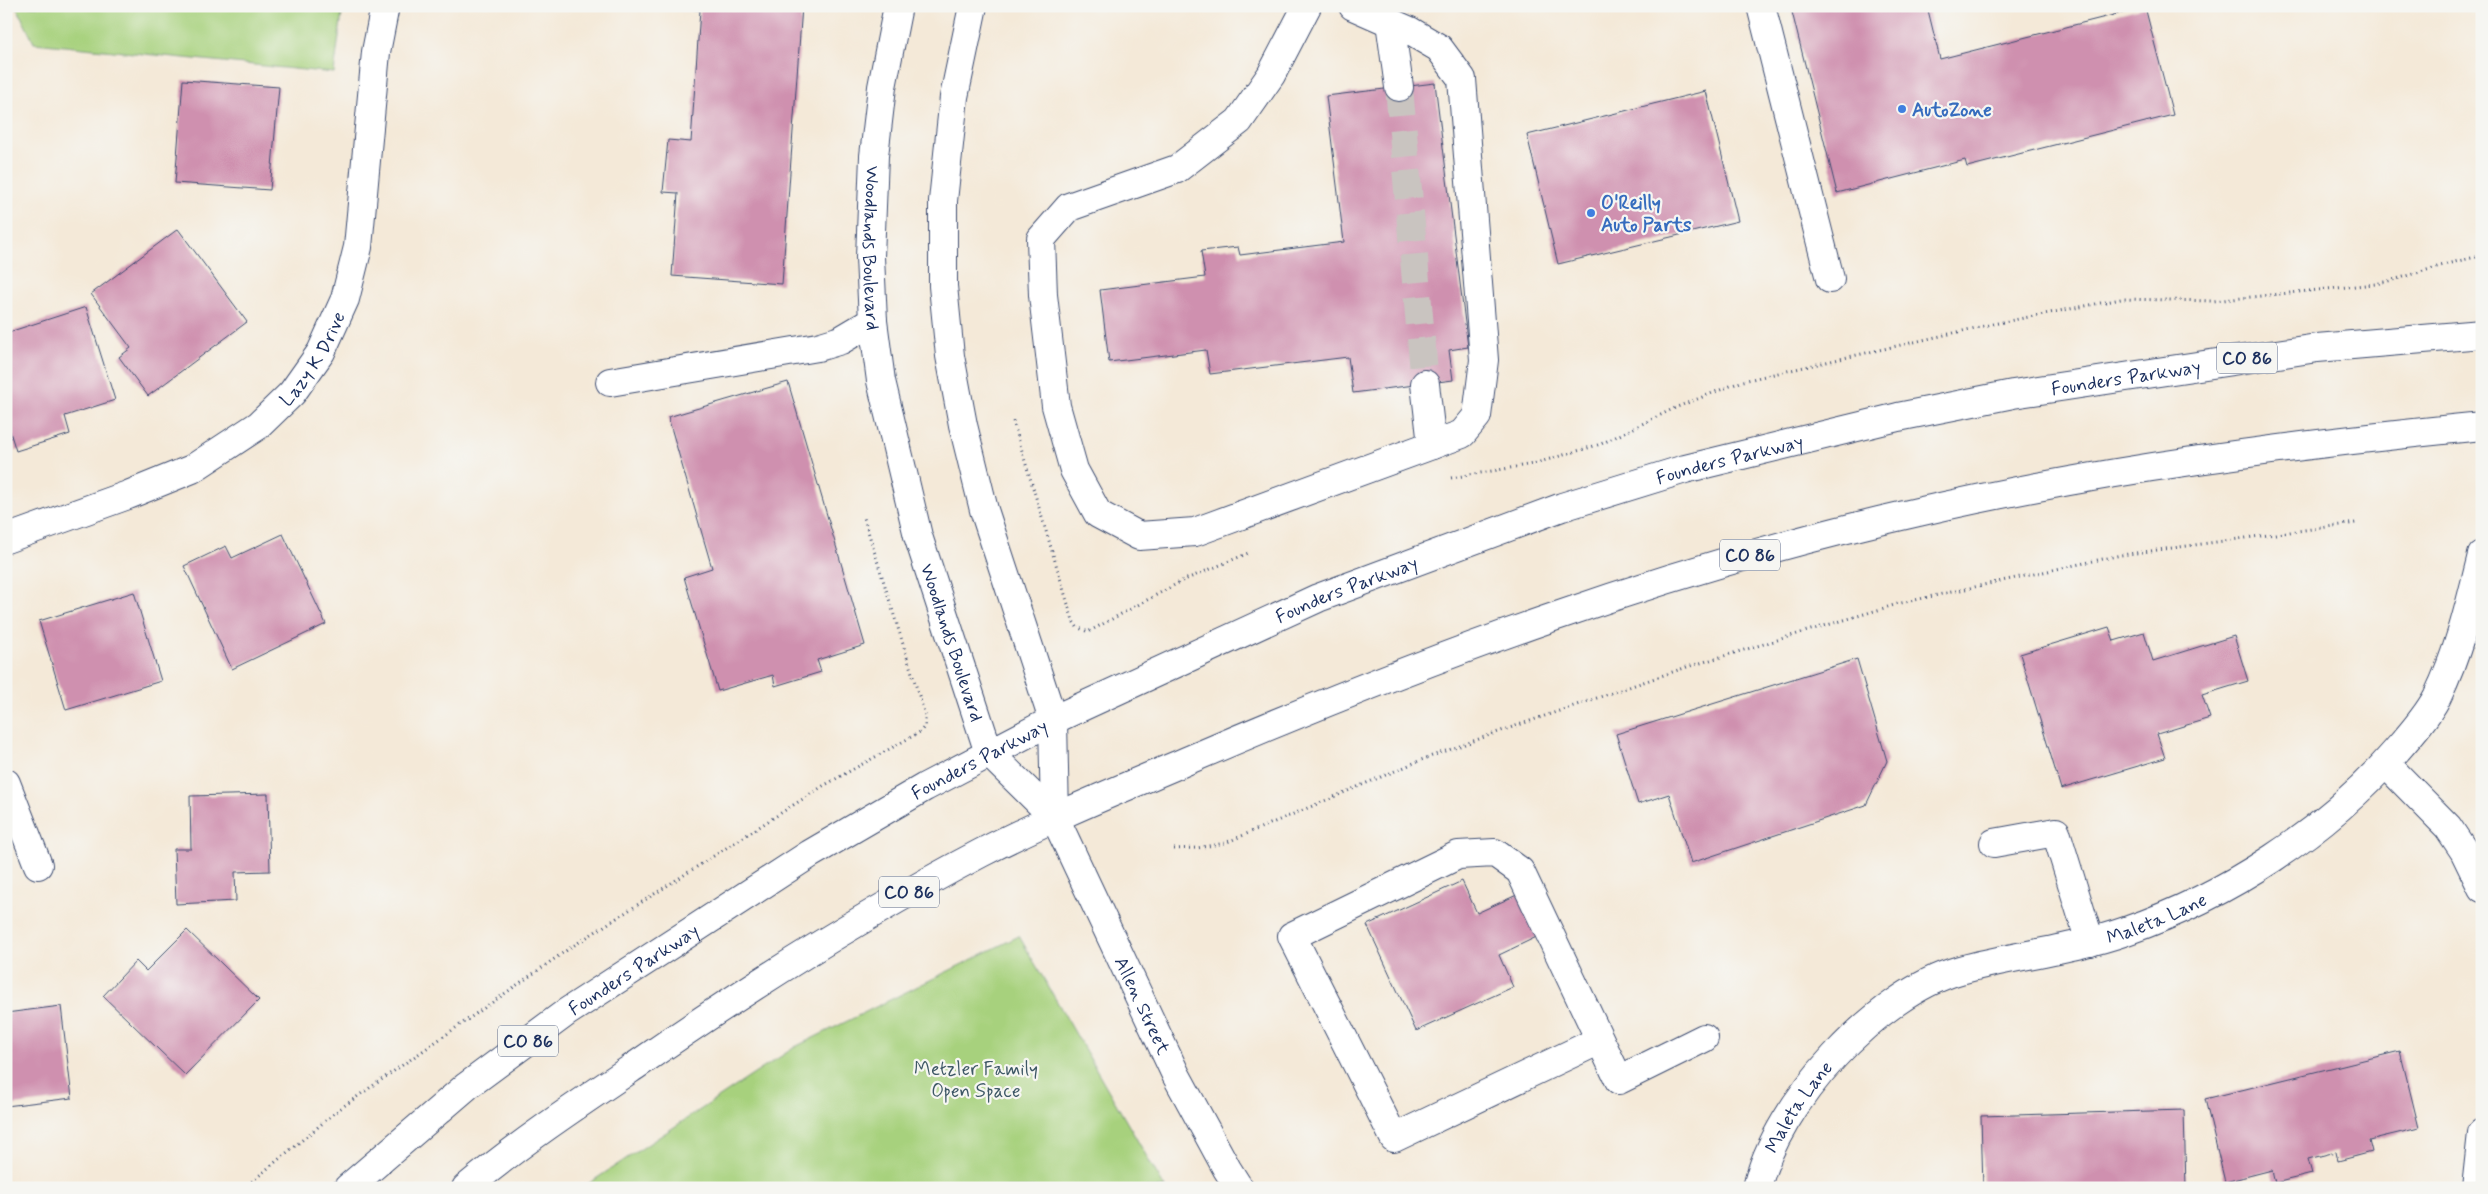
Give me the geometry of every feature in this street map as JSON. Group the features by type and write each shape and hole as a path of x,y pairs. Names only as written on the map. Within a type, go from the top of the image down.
{"main road":[{"name":"Lazy K Drive","path":"6,539 128,495 192,469 259,425 292,393 321,352 345,299 358,246 376,52 385,6"},
{"name":"Woodlands Boulevard","path":"898,6 882,88 874,156 870,257 874,321 881,381 918,536 989,753 1055,818"},
{"path":"1307,6 1271,75 1239,121 1177,169 1068,208 1041,239 1043,295 1056,406 1074,470 1098,514 1139,536 1194,532 1462,434 1477,416 1484,360 1462,79 1439,48 1390,22 1353,6"},
{"path":"1761,6 1830,278"},
{"path":"972,8 954,96 943,201 943,286 950,356 963,425 984,510 1053,720 1055,818"},
{"path":"1390,22 1399,87"},
{"path":"610,382 818,347 841,340 874,321"},
{"name":"Founders Parkway","path":"348,1188 467,1086 567,1012 810,854 925,786 1053,720 1318,598 1562,507 1685,469 1898,417 2013,394 2317,348 2482,334"},
{"path":"1425,384 1432,445"},
{"name":"CO 86","path":"466,1188 509,1152 717,1009 894,900 985,851 1055,818 1369,685 1557,616 1704,568 1917,512 2134,468 2322,442 2482,426"},
{"name":"Maleta Lane","path":"1757,1188 1761,1173 1785,1121 1825,1065 1868,1024 1914,990 1958,970 2090,942 2126,931 2193,903 2268,861 2347,801 2386,764 2412,734 2436,699 2466,620 2482,555"},
{"path":"2386,764 2448,826 2464,851 2482,888"},
{"path":"6,783 38,866"},
{"name":"Allen Street","path":"1055,818 1176,1075 1239,1188"},
{"path":"1994,843 2056,832 2090,942"},
{"path":"1600,1040 1394,1138 1292,936 1458,855 1495,853 1520,871 1619,1080 1704,1038"},
{"path":"2476,1188 2482,1133"}],"path":[{"path":"1448,478 1533,464 1601,444 1677,406 1743,381 1993,324 2121,299 2213,300 2375,284 2401,279 2464,259 2482,256"},
{"path":"1013,422 1073,621 1082,630 1088,632 1182,581 1254,550"},
{"path":"244,1188 341,1108 570,948 824,786 920,732 925,726 925,715 863,516"},
{"path":"1174,849 1197,848 1225,843 1421,760 1501,731 1687,667 1901,603 2121,555 2356,523"}],"green space":[{"path":"16,6 343,6 334,73 34,43"},
{"name":"Metzler Family Open Space","path":"1019,936 1165,1188 582,1188 795,1047"}],"building":[{"path":"686,6 802,6 782,284 672,276 678,193 663,192 668,140 691,142 700,10 686,9"},
{"path":"1815,6 1927,6 1940,59 2145,7 2173,115 1967,167 1965,160 1837,193 1792,12"},
{"path":"183,80 279,87 270,190 175,183"},
{"path":"1435,83 1468,347 1449,350 1453,380 1353,393 1348,357 1210,374 1206,350 1109,362 1100,290 1205,277 1201,251 1238,247 1240,255 1344,242 1326,96"},
{"path":"1706,91 1738,221 1558,264 1527,135"},
{"path":"178,229 247,322 148,396 119,357 131,348 91,294"},
{"path":"86,307 115,400 65,416 70,434 16,451 6,419 6,333"},
{"path":"788,382 865,645 817,660 821,672 775,686 773,675 718,691 684,577 712,568 668,417"},
{"path":"283,534 326,624 232,669 184,566 226,546 232,558"},
{"path":"134,592 161,681 66,710 39,621"},
{"path":"2109,627 2114,641 2144,632 2153,661 2234,636 2248,681 2202,695 2210,718 2157,734 2165,758 2061,789 2020,654"},
{"path":"1857,659 1887,761 1866,805 1691,863 1669,794 1638,804 1616,734"},
{"path":"268,794 270,871 235,872 236,901 176,904 174,849 191,849 190,796"},
{"path":"1462,881 1477,913 1530,889 1549,931 1499,955 1513,987 1416,1031 1367,925"},
{"path":"187,930 259,1000 185,1075 103,996 136,961 146,971"},
{"path":"61,1006 72,1098 6,1106 6,1013"},
{"path":"2400,1051 2419,1128 2369,1140 2372,1152 2338,1161 2336,1152 2308,1159 2312,1174 2275,1183 2272,1170 2225,1182 2205,1099"},
{"path":"2184,1110 2186,1188 1983,1188 1981,1116"}],"tunnel":[{"path":"1399,87 1425,384"}],"place":[{"name":"AutoZone","path":"1902,109"},
{"name":"O'Reilly Auto Parts","path":"1591,213"}]}
